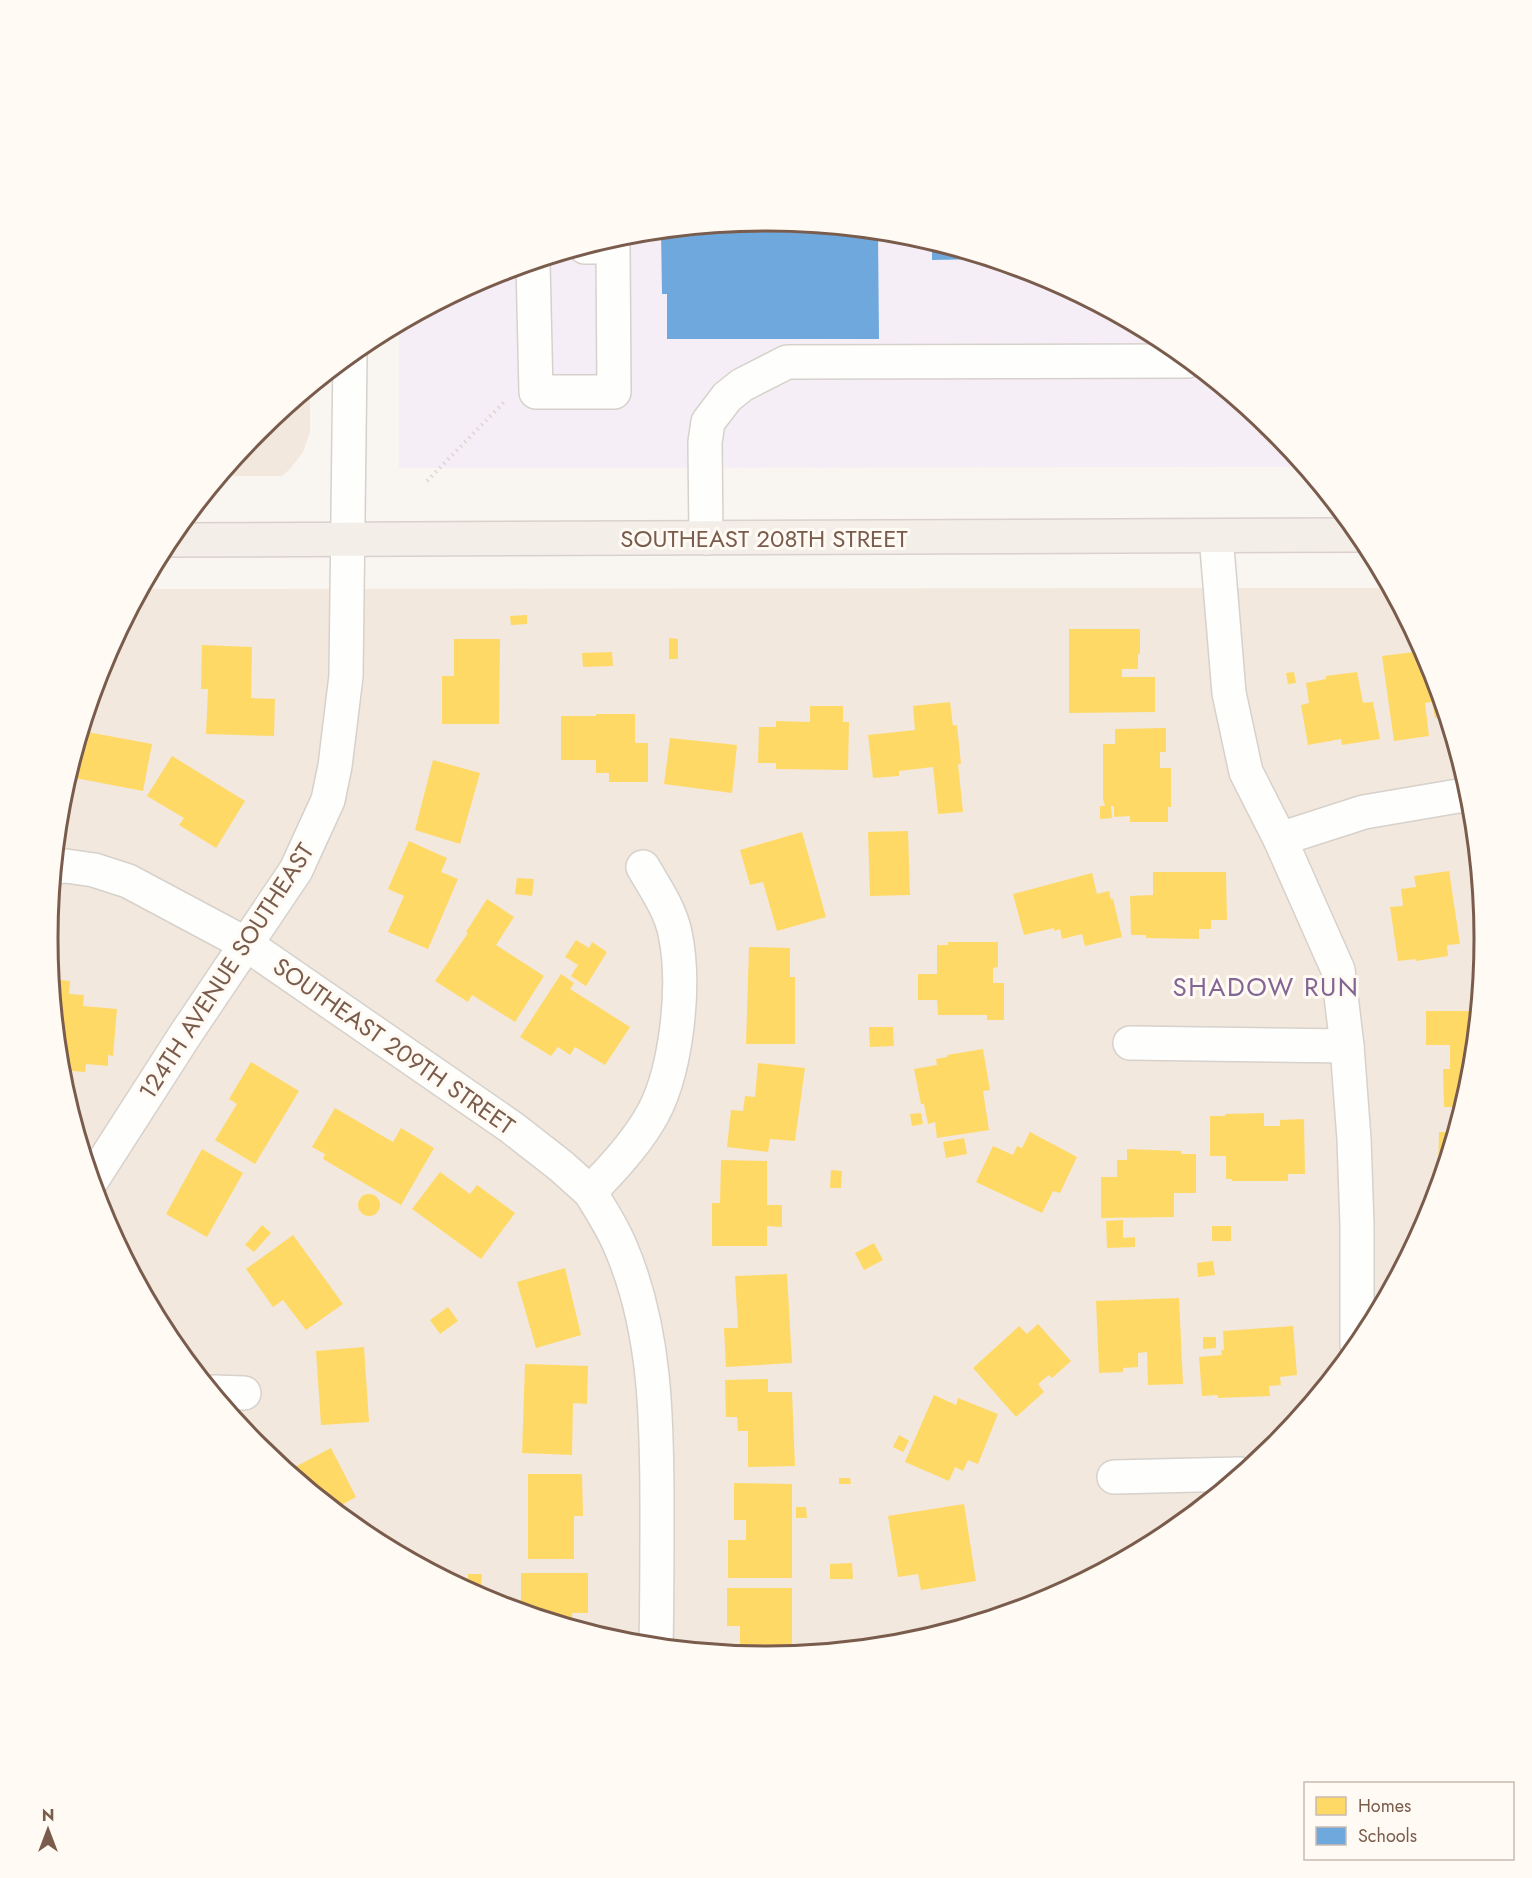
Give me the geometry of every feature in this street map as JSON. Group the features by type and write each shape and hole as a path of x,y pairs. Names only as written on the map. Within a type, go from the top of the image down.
{"main road":[{"name":"SOUTHEAST 208TH STREET","path":"182,540 1347,536"}],"street":[{"path":"533,271 536,392 614,392 613,249"},
{"path":"706,538 705,442 708,422 727,397 742,385 787,362 1173,361"},
{"name":"124TH AVENUE SOUTHEAST","path":"98,1171 185,1035 296,870 328,800 335,766 346,676 350,367"},
{"path":"1216,536 1229,693 1246,772 1280,839 1338,970 1347,1046 1357,1225 1357,1327"},
{"path":"1280,839 1364,812 1459,796"},
{"name":"SOUTHEAST 209TH STREET","path":"63,866 94,870 128,881 246,944 511,1127 590,1192 607,1219 628,1265 641,1309 649,1350 657,1450 656,1637"},
{"path":"590,1192 624,1156 650,1120 664,1087 673,1053 678,1011 679,971 675,932 665,904 643,867"},
{"path":"1130,1043 1347,1046"},
{"path":"1114,1477 1228,1474"}],"path":[{"path":"426,481 536,369"}],"shaded area":[{"path":"766,231 812,233 904,245 993,269 1037,285 1120,326 1197,378 1232,407 1292,467 399,468 399,334 453,304 495,285 583,256 628,245 674,238"},
{"path":"310,399 310,432 303,452 282,476 232,476 266,439"},
{"path":"1381,588 1420,668 1449,756 1460,801 1467,847 1474,939 1467,1031 1460,1077 1449,1122 1420,1210 1379,1293 1327,1370 1298,1405 1232,1471 1197,1500 1120,1552 1079,1574 1037,1593 949,1622 904,1633 812,1645 720,1645 674,1640 628,1633 539,1609 495,1593 412,1552 335,1500 300,1471 234,1405 205,1370 153,1293 131,1252 112,1210 83,1122 72,1077 60,985 58,939 65,847 72,801 96,712 112,668 151,589"}],"building: Homes":[{"path":"527,615 527,624 511,625 510,616"},
{"path":"1069,629 1140,629 1138,669 1122,669 1122,677 1155,677 1155,712 1069,713"},
{"path":"669,638 678,639 678,659 669,659"},
{"path":"454,639 500,639 499,724 442,724 442,676 454,676"},
{"path":"202,645 252,647 251,698 275,699 274,736 206,734 208,689 201,689"},
{"path":"612,652 613,666 583,667 582,653"},
{"path":"1413,652 1420,668 1438,717 1435,718 1432,702 1425,703 1429,736 1394,741 1382,656"},
{"path":"1294,672 1296,683 1288,684 1286,673"},
{"path":"1357,672 1363,703 1373,702 1380,739 1342,745 1341,739 1308,745 1301,705 1309,703 1306,683 1326,679 1326,676"},
{"path":"950,702 953,726 957,725 963,812 938,814 933,767 899,771 899,776 873,778 868,735 915,730 913,706"},
{"path":"810,706 843,706 843,722 849,722 848,770 776,769 776,763 758,763 759,727 776,727 776,721 810,722"},
{"path":"596,714 635,714 635,743 648,743 648,782 609,782 609,773 596,773 596,760 561,760 561,716 596,716"},
{"path":"1166,728 1166,752 1160,752 1160,768 1171,768 1171,807 1168,807 1168,822 1130,822 1130,816 1114,817 1114,806 1111,806 1112,818 1100,819 1100,806 1105,806 1103,744 1115,744 1115,729"},
{"path":"90,732 152,744 143,791 78,778"},
{"path":"670,738 737,745 732,793 664,784"},
{"path":"172,756 245,801 216,848 179,825 184,818 147,796"},
{"path":"433,760 480,773 460,844 415,830"},
{"path":"908,831 910,895 870,896 868,832"},
{"path":"802,832 826,917 777,931 763,882 750,885 740,850"},
{"path":"409,841 447,858 441,872 458,879 428,949 388,932 404,896 388,889"},
{"path":"1449,871 1460,944 1447,945 1448,956 1398,961 1390,907 1403,906 1401,889 1416,887 1414,876"},
{"path":"1153,872 1226,872 1227,920 1211,920 1211,929 1199,929 1199,939 1146,938 1146,935 1131,935 1130,896 1153,895"},
{"path":"1092,873 1097,894 1109,891 1111,900 1113,899 1122,937 1085,946 1082,934 1062,939 1060,929 1054,931 1054,928 1024,935 1013,894"},
{"path":"517,878 534,879 532,896 515,894"},
{"path":"487,899 514,917 496,945 544,976 515,1022 472,995 468,1002 435,981 468,933 466,932"},
{"path":"576,940 589,948 592,942 607,952 586,986 571,976 578,965 565,957"},
{"path":"948,942 998,942 998,967 993,968 993,983 1004,983 1004,1020 987,1020 987,1015 938,1015 937,1000 918,1000 918,974 937,974 937,945 948,945"},
{"path":"749,947 790,948 790,977 795,977 795,1044 746,1044"},
{"path":"561,974 574,983 570,989 630,1027 605,1065 575,1047 570,1055 558,1047 551,1056 520,1037"},
{"path":"60,980 70,981 69,994 84,995 83,1006 117,1009 113,1056 108,1055 108,1066 86,1064 85,1072 71,1071"},
{"path":"1426,1011 1469,1011 1460,1077 1453,1107 1444,1107 1443,1069 1450,1069 1450,1045 1426,1045"},
{"path":"869,1027 893,1027 894,1046 870,1047"},
{"path":"983,1049 990,1090 983,1091 989,1130 937,1138 935,1122 928,1124 924,1104 921,1104 914,1069 937,1065 936,1059 947,1057 947,1055"},
{"path":"251,1062 299,1091 255,1164 215,1140 237,1104 229,1099"},
{"path":"758,1063 805,1068 795,1141 770,1139 768,1152 727,1147 731,1110 743,1111 745,1096 755,1097"},
{"path":"335,1108 393,1142 401,1128 434,1148 401,1205 323,1159 325,1154 312,1147"},
{"path":"921,1113 923,1124 912,1126 910,1114"},
{"path":"1264,1113 1264,1126 1280,1126 1280,1120 1304,1119 1305,1174 1288,1174 1288,1181 1232,1181 1232,1179 1226,1179 1226,1156 1210,1156 1210,1116"},
{"path":"1030,1132 1077,1157 1060,1193 1053,1191 1042,1213 976,1182 993,1146 1013,1155 1017,1146 1022,1148"},
{"path":"1439,1132 1446,1132 1438,1158"},
{"path":"964,1138 967,1154 946,1158 943,1142"},
{"path":"202,1149 243,1173 207,1237 166,1214"},
{"path":"1127,1149 1181,1151 1181,1154 1196,1154 1196,1193 1174,1193 1174,1217 1101,1218 1101,1177 1117,1177 1117,1160 1127,1160"},
{"path":"721,1160 767,1161 767,1205 782,1205 782,1227 767,1226 767,1246 712,1246 712,1203 720,1203"},
{"path":"831,1170 842,1171 841,1188 830,1188"},
{"path":"440,1172 470,1194 477,1185 515,1213 481,1259 412,1209"},
{"path":"369,1194 379,1201 380,1205 373,1215 369,1216 359,1209 358,1205 365,1195"},
{"path":"1123,1220 1123,1238 1135,1237 1135,1247 1107,1248 1106,1221"},
{"path":"262,1225 271,1233 254,1252 245,1245"},
{"path":"1212,1226 1231,1226 1231,1241 1212,1241"},
{"path":"293,1235 343,1304 306,1330 283,1300 273,1307 246,1269"},
{"path":"874,1243 883,1260 864,1270 855,1253"},
{"path":"1213,1261 1215,1275 1198,1277 1197,1263"},
{"path":"565,1268 581,1335 536,1348 517,1282"},
{"path":"787,1274 792,1363 726,1367 724,1328 738,1328 735,1276"},
{"path":"1179,1298 1183,1384 1148,1385 1147,1352 1138,1353 1138,1367 1123,1368 1123,1372 1099,1373 1096,1301"},
{"path":"448,1307 458,1321 440,1334 430,1320"},
{"path":"1038,1324 1071,1361 1052,1378 1049,1375 1038,1384 1044,1392 1016,1417 973,1368 1019,1326 1027,1334"},
{"path":"1293,1326 1297,1375 1280,1377 1281,1385 1269,1386 1270,1396 1218,1398 1218,1395 1202,1396 1199,1357 1222,1355 1223,1331"},
{"path":"1203,1337 1216,1337 1216,1348 1203,1349"},
{"path":"364,1347 369,1422 321,1425 316,1351"},
{"path":"525,1364 588,1366 587,1404 573,1403 572,1455 522,1453"},
{"path":"768,1379 768,1392 792,1392 795,1466 748,1467 748,1431 738,1431 737,1417 726,1417 725,1380"},
{"path":"934,1395 956,1405 958,1398 998,1414 978,1464 968,1460 963,1471 955,1467 949,1481 905,1462"},
{"path":"899,1435 909,1441 903,1452 893,1447"},
{"path":"331,1448 356,1497 342,1505 295,1467"},
{"path":"528,1474 582,1474 583,1516 574,1516 574,1559 528,1559"},
{"path":"839,1478 850,1478 851,1484 839,1484"},
{"path":"734,1483 792,1484 792,1578 728,1578 728,1540 746,1540 746,1520 734,1520"},
{"path":"964,1504 976,1581 921,1590 918,1574 898,1577 888,1516"},
{"path":"796,1507 806,1507 807,1518 796,1518"},
{"path":"852,1563 853,1579 830,1579 830,1564"},
{"path":"521,1573 588,1573 588,1613 572,1613 572,1619 521,1602"},
{"path":"468,1574 482,1574 481,1587 468,1581"},
{"path":"727,1588 792,1588 792,1645 740,1645 740,1626 727,1626"}],"building: Schools":[{"path":"766,231 812,233 878,241 879,339 667,339 667,294 662,294 661,240 720,233"},
{"path":"932,252 961,259 932,260"}],"district":[{"name":"SHADOW RUN","path":"1266,987"}]}
